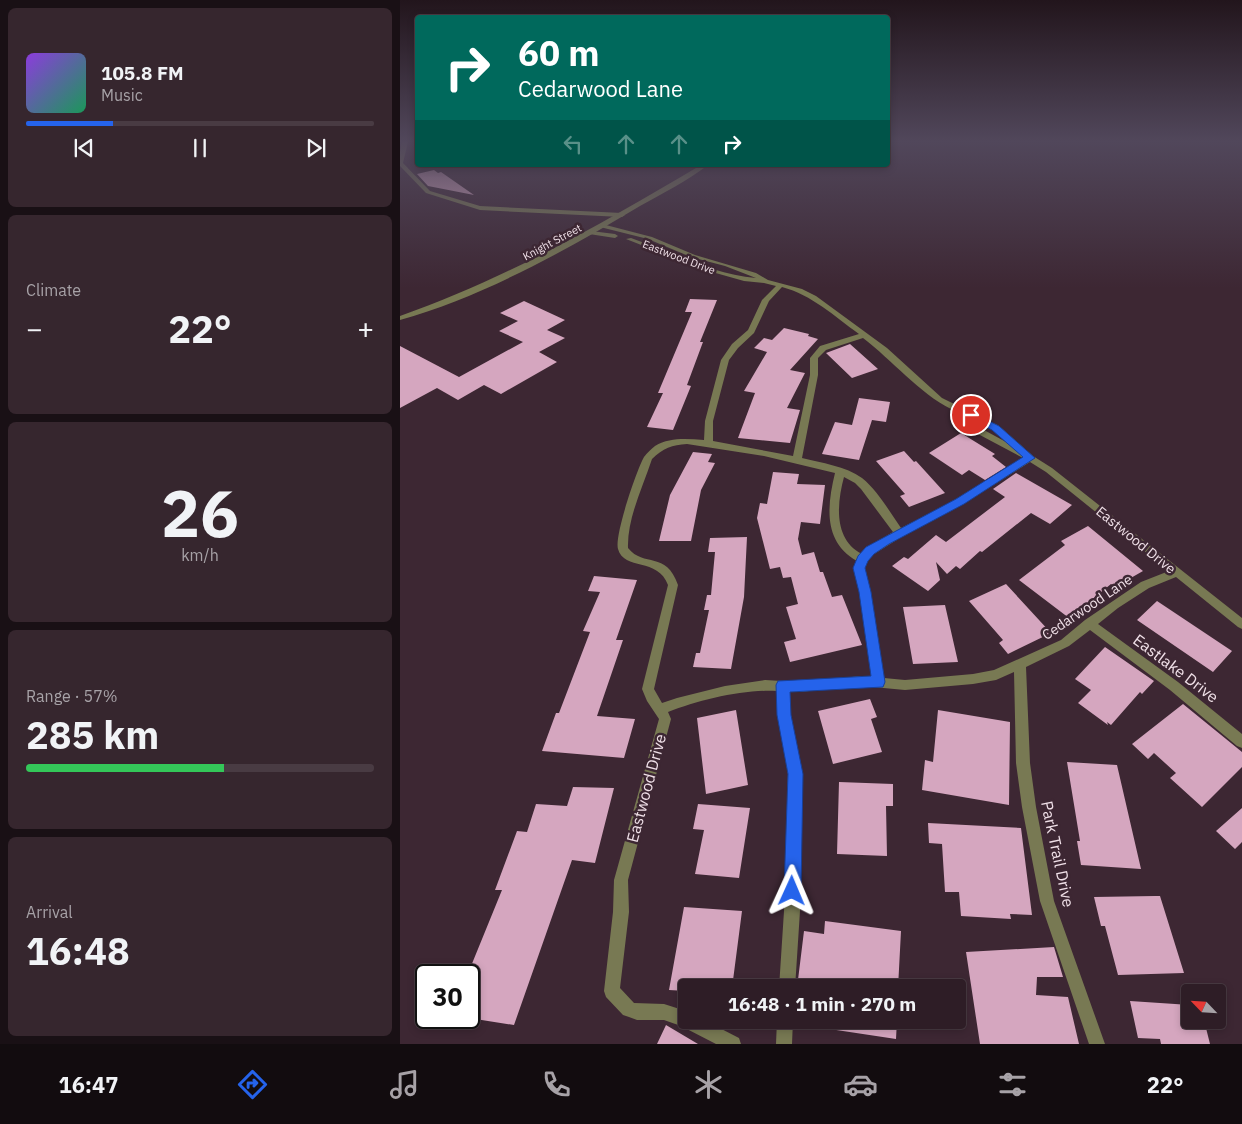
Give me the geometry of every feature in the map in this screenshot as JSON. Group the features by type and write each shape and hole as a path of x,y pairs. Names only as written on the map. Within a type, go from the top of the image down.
{"street":[{"path":"427,191 480,208 622,215"},
{"name":"Knight Street","path":"400,318 514,273 622,215 662,191"},
{"name":"Eastwood Drive","path":"602,226 650,238 693,256 754,274 766,281 800,290 814,296 865,334 939,400 981,432 1049,470 1242,624"},
{"name":"Eastwood Drive","path":"591,232 638,241 692,264 744,280 766,281"},
{"path":"708,443 709,421 725,360 735,346 751,331 766,300 780,286"},
{"path":"797,461 814,375 814,358 823,348 865,334"},
{"path":"661,709 650,700 648,689 673,585 670,575 661,567 630,557 624,552 623,540 630,513 650,455 673,442 708,443 797,461 840,472 859,480 899,533"},
{"path":"878,682 865,592 859,568 863,559 870,550 960,502 1030,458"},
{"path":"840,472 836,486 834,515 837,536 848,550 863,559"},
{"name":"Cedarwood Lane","path":"661,709 725,691 765,685 799,687 862,682 905,685 996,675 1065,643 1114,604 1145,586 1176,572"},
{"name":"Eastlake Drive","path":"1089,623 1174,686 1242,742"},
{"name":"Park Trail Drive","path":"1020,665 1023,763 1029,807 1047,901 1097,1044"},
{"path":"783,685 784,715 795,774 792,911 788,979"},
{"name":"Eastwood Drive","path":"661,709 665,719 621,880 621,912 612,991 629,1008 637,1012 664,1012 678,1017"},
{"name":"Eastwood Drive","path":"704,1029 733,1044"},
{"path":"784,1044 785,1029"}],"building":[{"path":"452,191 468,191 474,195"},
{"path":"690,299 717,300 700,342 703,342 687,385 691,386 673,430 647,427 663,393 658,393 692,312 685,312"},
{"path":"524,301 565,320 547,330 565,338 539,352 557,362 501,394 484,385 458,400 437,388 400,408 400,346 459,377 523,342 499,331 518,321 500,313"},
{"path":"784,328 809,334 808,336 818,339 790,370 805,373 787,408 800,410 790,443 738,438 755,393 744,391 767,352 754,348 764,338 772,340"},
{"path":"850,344 878,369 852,378 826,353"},
{"path":"859,398 890,402 886,422 872,420 859,460 822,454 835,422 852,425"},
{"path":"961,433 995,454 992,456 1006,467 985,480 969,470 962,475 929,453"},
{"path":"904,451 914,462 916,461 945,493 909,507 900,496 905,494 876,461"},
{"path":"693,452 712,454 708,462 715,463 701,490 691,541 659,541 670,495"},
{"path":"773,472 799,474 797,484 825,485 820,524 801,522 798,539 802,555 814,552 820,572 823,572 832,597 842,595 862,645 790,662 784,642 796,639 786,607 798,604 791,577 783,578 780,567 770,569 757,518 760,503 767,504"},
{"path":"1016,473 1072,505 1050,524 1031,513 982,552 980,551 960,569 956,566 947,574 936,562 940,580 928,591 892,566 904,557 908,559 936,535 946,542 1005,497 993,489"},
{"path":"1088,526 1143,571 1115,587 1111,584 1069,618 1019,580 1065,545 1061,541"},
{"path":"747,537 744,597 731,669 693,667 696,653 700,653 709,610 704,610 707,595 711,595 715,552 708,552 710,538"},
{"path":"594,576 637,580 616,640 623,640 597,716 635,719 624,758 542,751 556,713 559,713 590,632 583,631 600,592 588,591"},
{"path":"1006,584 1051,633 1008,654 999,643 1003,640 969,601"},
{"path":"1157,601 1232,651 1213,672 1137,620"},
{"path":"945,605 958,662 913,664 903,607"},
{"path":"1105,647 1154,681 1142,694 1140,692 1111,725 1107,722 1108,725 1078,703 1091,690 1075,679"},
{"path":"870,699 877,717 871,719 882,752 833,764 818,711"},
{"path":"1183,704 1242,752 1242,767 1202,807 1170,778 1176,773 1154,753 1148,759 1132,744"},
{"path":"736,710 748,785 706,794 697,718"},
{"path":"938,710 1010,722 1009,805 922,790 925,760 933,762"},
{"path":"1067,762 1117,765 1141,869 1081,865 1077,841 1080,841"},
{"path":"839,782 893,784 893,806 886,806 887,856 837,854"},
{"path":"573,787 614,788 595,863 572,860 514,1025 480,1020 480,964 472,964 502,890 495,890 517,831 527,832 536,804 567,806"},
{"path":"698,804 750,808 739,878 695,874 704,830 693,829"},
{"path":"1242,808 1242,842 1235,849 1216,831"},
{"path":"928,823 1021,828 1032,915 1010,914 1011,919 961,916 959,892 945,892 942,844 929,843"},
{"path":"1160,896 1184,973 1118,975 1105,926 1101,926 1094,897"},
{"path":"684,907 742,911 733,979 678,979 678,991 669,990"},
{"path":"825,921 901,931 898,979 798,979 804,931 824,934"},
{"path":"1054,947 1063,977 1037,977 1036,995 1068,997 1079,1044 980,1044 966,952"},
{"path":"1130,1001 1181,1004 1181,1029 1206,1029 1210,1044 1161,1044 1160,1039 1138,1038"},
{"path":"666,1025 698,1044 657,1044"},
{"path":"830,1029 897,1029 896,1039"}],"route":[{"path":"792,891 795,774 784,715 783,685 799,687 878,682 865,592 859,568 863,559 870,550 960,502 1030,458 996,428 971,415"}]}
